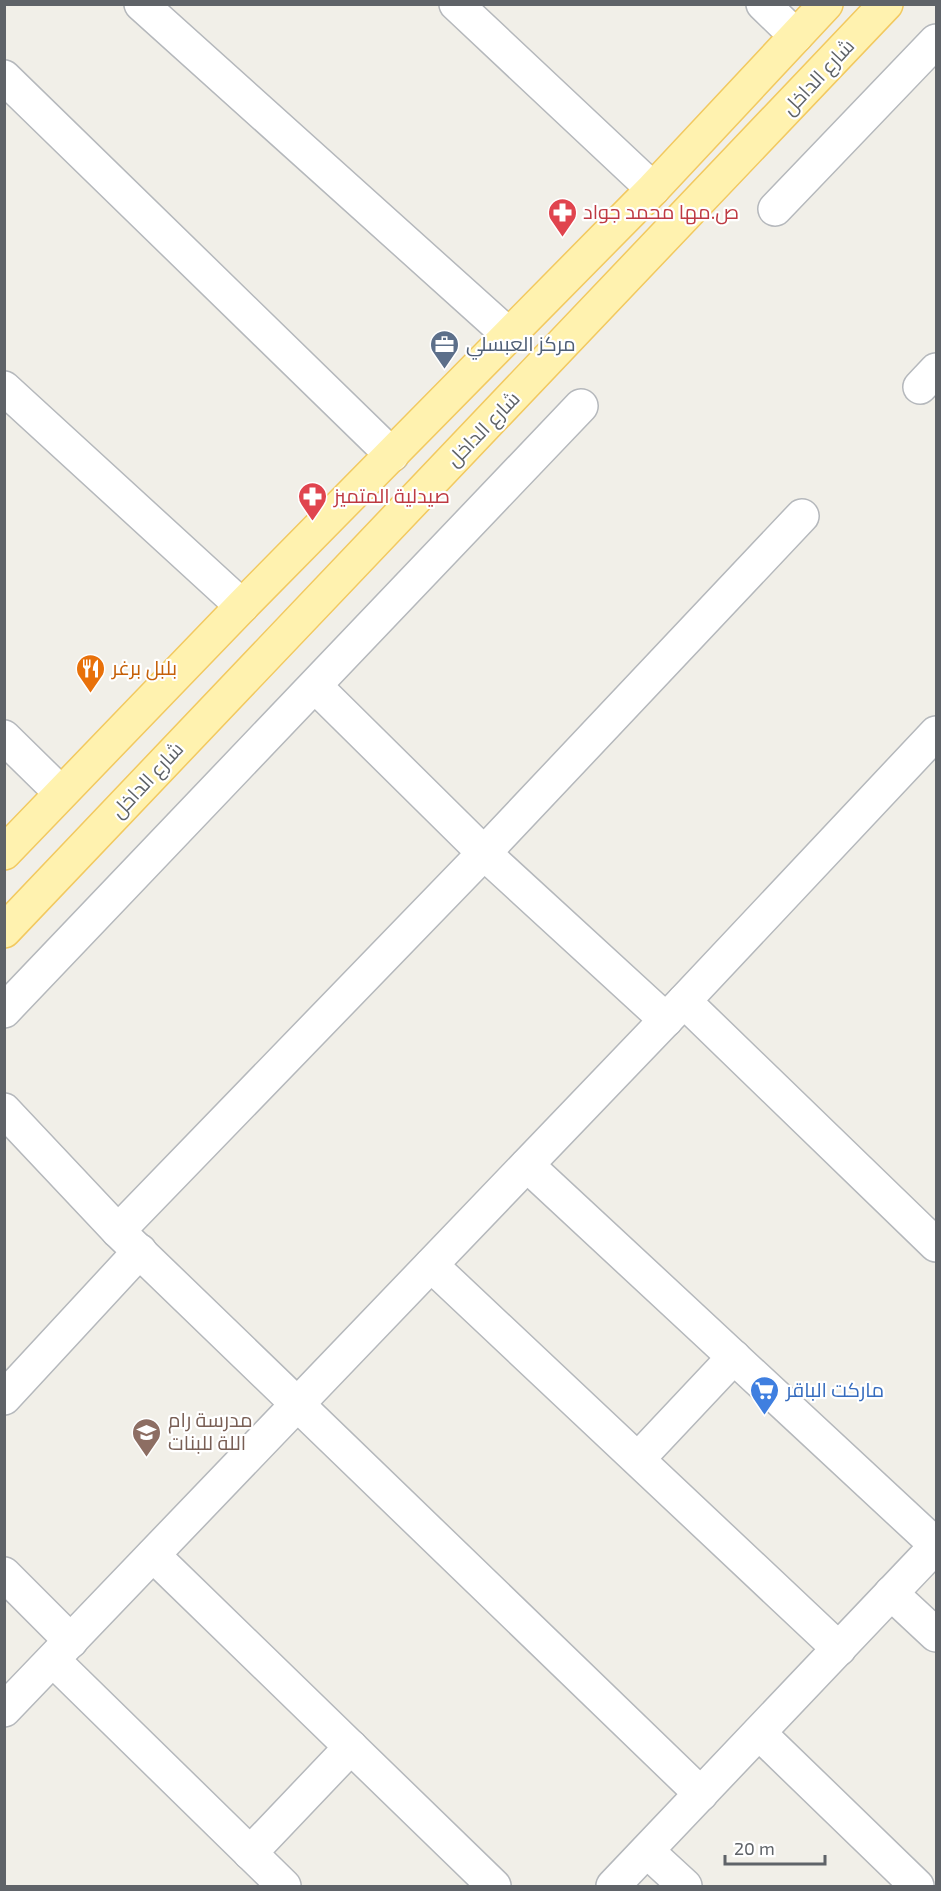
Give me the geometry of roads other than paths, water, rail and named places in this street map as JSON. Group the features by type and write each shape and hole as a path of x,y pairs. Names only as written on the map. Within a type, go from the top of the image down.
{"main road":[{"path":"4,853 242,606 653,189 826,4"},
{"name":"شارع الداخل","path":"4,931 886,4"}],"street":[{"path":"141,4 510,336"},
{"path":"456,4 653,189"},
{"path":"763,4 796,36"},
{"path":"775,209 936,40"},
{"path":"4,77 392,455"},
{"path":"4,388 242,606"},
{"path":"4,1011 581,406"},
{"path":"4,1398 129,1241 484,853 802,516"},
{"path":"315,686 484,853 675,1011 936,1245"},
{"path":"4,1710 675,1011 936,732"},
{"path":"4,737 62,793"},
{"path":"4,1110 129,1241 701,1794"},
{"path":"527,1165 936,1546 613,1887"},
{"path":"431,1265 839,1649"},
{"path":"638,1460 734,1357"},
{"path":"153,1555 494,1887"},
{"path":"4,1574 62,1650 284,1887"},
{"path":"891,1593 936,1635"},
{"path":"759,1732 917,1887"},
{"path":"250,1853 351,1747"},
{"path":"647,1851 685,1887"}],"place":[{"name":"ص.مها محمد جواد","path":"562,238"},
{"name":"مركز العبسلي","path":"445,370"},
{"name":"صيدلية المتميز","path":"313,522"},
{"name":"بلبل برغر","path":"91,694"},
{"name":"ماركت الباقر","path":"765,1416"},
{"name":"مدرسة رام اللة للبنات","path":"147,1458"}]}
